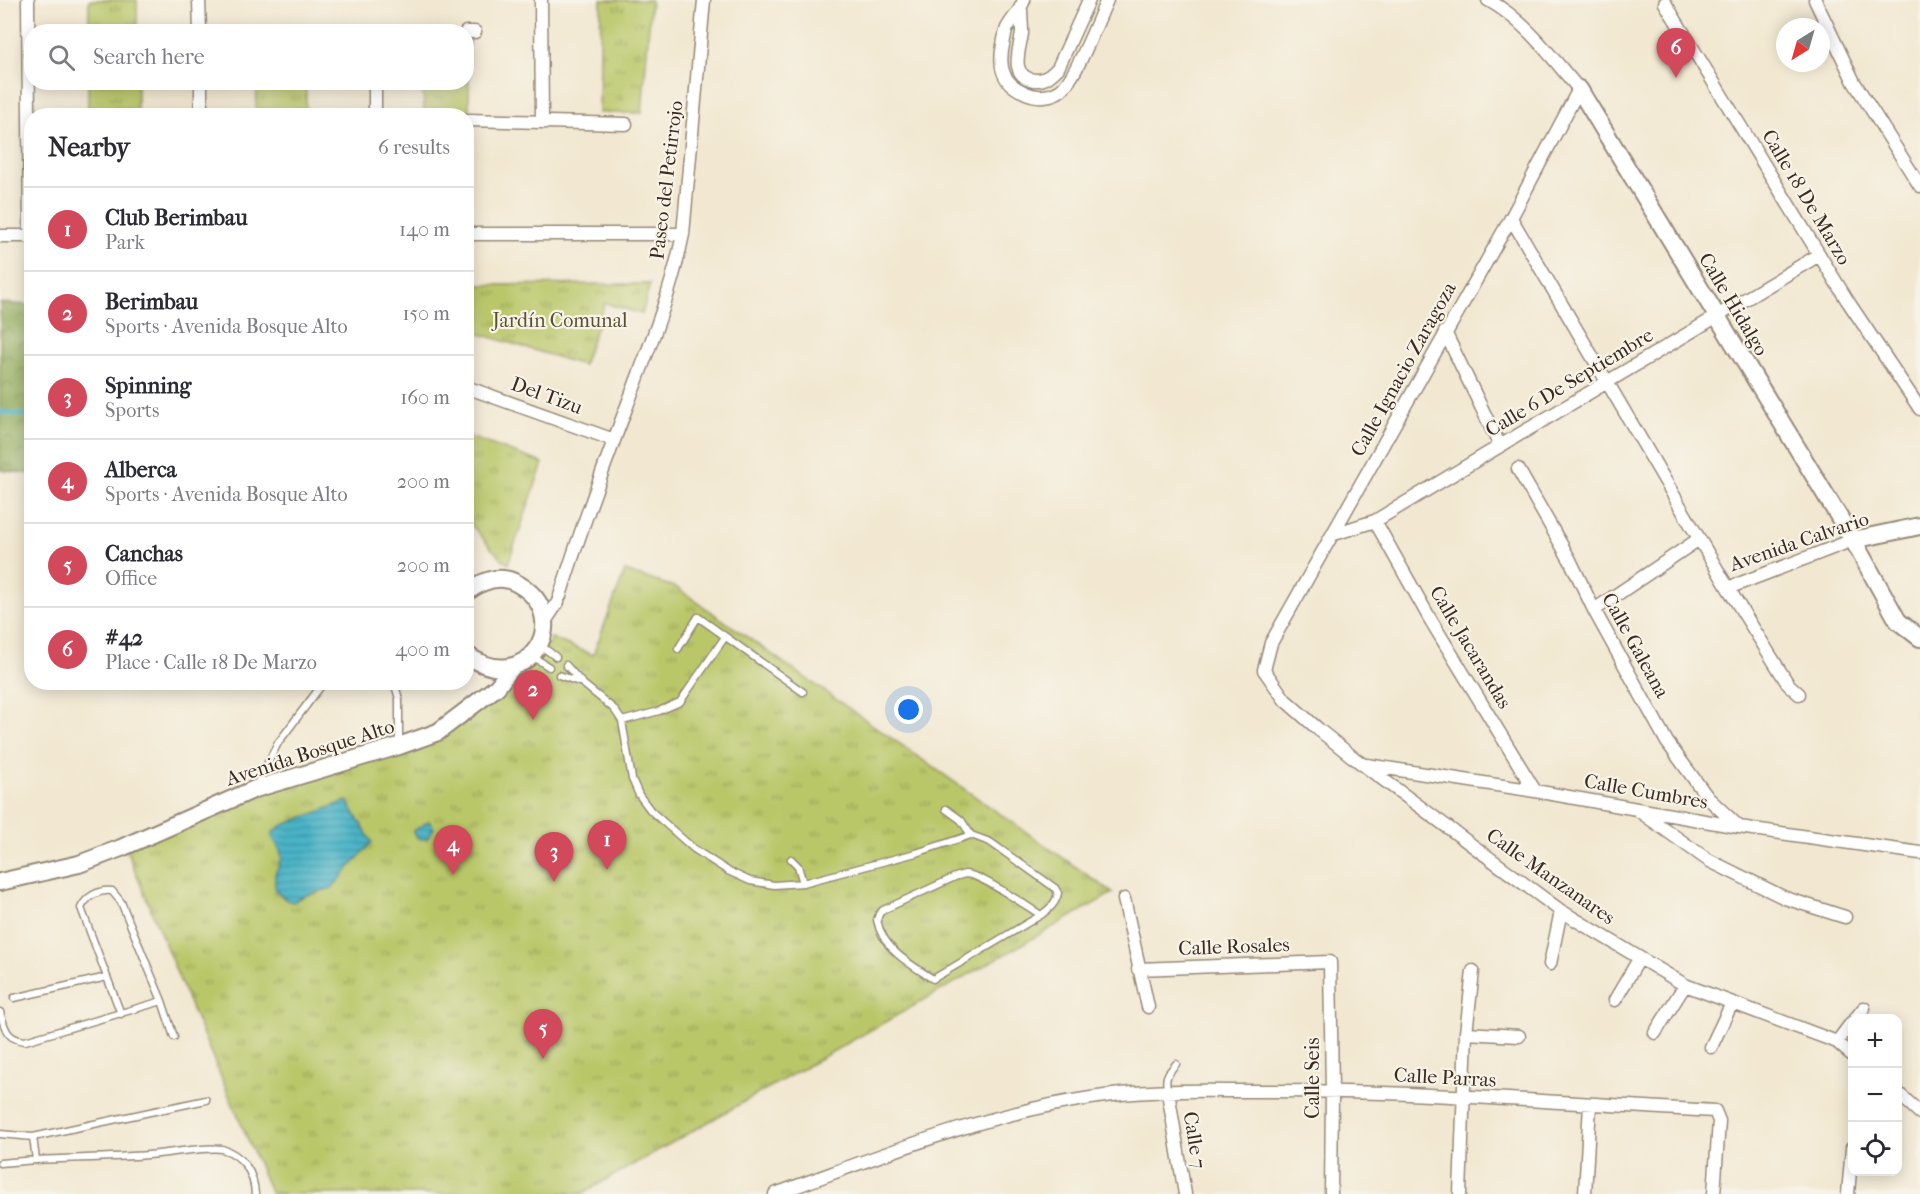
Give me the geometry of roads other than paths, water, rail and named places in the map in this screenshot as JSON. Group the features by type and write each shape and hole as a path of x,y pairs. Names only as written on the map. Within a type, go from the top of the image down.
{"street":[{"path":"28,0 28,24"},
{"path":"199,0 200,24"},
{"path":"541,0 542,121"},
{"name":"Paseo del Petirrojo","path":"544,623 559,599 614,440 666,303 677,263 683,234 704,0"},
{"path":"1022,5 1022,31 1016,59 1019,70 1030,79 1041,81 1058,68 1089,0"},
{"path":"1022,5 1006,29 1000,59 1002,72 1008,82 1019,91 1033,96 1048,96 1061,89 1071,78 1107,0"},
{"path":"1488,0 1520,21 1579,89"},
{"path":"1815,0 1854,82 1920,186"},
{"name":"Calle 18 De Marzo","path":"1665,3 1819,255 1920,409"},
{"name":"Calle Ignacio Zaragoza","path":"1264,670 1271,643 1511,218 1579,89"},
{"name":"Calle Hidalgo","path":"1579,89 1853,540 1898,621 1920,638"},
{"path":"29,90 29,108"},
{"path":"201,90 201,108"},
{"path":"375,90 375,108"},
{"path":"474,120 626,124"},
{"path":"1511,218 1728,588 1788,684 1799,694"},
{"path":"474,234 683,234"},
{"path":"0,236 24,236"},
{"name":"Calle 6 De Septiembre","path":"1334,534 1375,521 1819,255"},
{"path":"1445,332 1500,446"},
{"name":"Del Tizu","path":"474,390 614,440"},
{"name":"Calle Galeana","path":"1518,469 1570,560 1594,609 1667,742 1708,798 1738,827"},
{"name":"Calle Jacarandas","path":"1375,521 1436,628 1535,791"},
{"name":"Avenida Calvario","path":"1728,588 1853,540 1920,526"},
{"path":"1594,609 1699,539"},
{"path":"474,586 495,579 512,580 530,590 541,607 544,623 535,650"},
{"name":"Avenida Bosque Alto","path":"0,882 79,864 255,789 438,732 497,687 513,666 535,650"},
{"path":"474,660 496,668 513,666"},
{"name":"Calle Manzanares","path":"1264,670 1285,700 1318,729 1561,911 1685,985 1837,1042 1848,1052"},
{"name":"Calle Cumbres","path":"1365,765 1535,791 1738,827 1920,853"},
{"path":"1635,808 1708,860 1785,898 1845,916"},
{"path":"1124,899 1148,1007"},
{"path":"1550,964 1561,911"},
{"path":"1615,1000 1639,959"},
{"name":"Calle Rosales","path":"1138,969 1330,962"},
{"name":"Calle Seis","path":"1330,962 1331,1194"},
{"path":"1460,1194 1466,1033 1473,971"},
{"path":"1655,1033 1685,985"},
{"path":"1711,1047 1732,1003"},
{"path":"1837,1042 1848,1027"},
{"path":"1466,1033 1520,1036"},
{"name":"Calle Parras","path":"775,1194 918,1142 1001,1116 1091,1098 1168,1092 1332,1090 1715,1111 1718,1115 1714,1194"},
{"name":"Calle 7","path":"1168,1092 1185,1194"},
{"path":"1902,1097 1920,1113"},
{"path":"1585,1194 1590,1104"},
{"path":"1848,1194 1850,1176"}],"lane":[{"path":"678,649 698,617 803,692"},
{"path":"622,721 659,711 680,702 725,637"},
{"path":"535,650 556,657"},
{"path":"535,650 549,667"},
{"path":"566,665 582,683 614,709 622,721 632,779 639,795 651,811 694,849 728,871 750,880 774,885 803,883 893,860 971,835"},
{"path":"559,675 582,683"},
{"path":"255,789 278,743 318,690"},
{"path":"396,690 399,699 399,746"},
{"path":"946,809 961,820 971,835 990,842 1055,888 1058,893 1057,898 1053,906 1041,915 933,979 898,956 887,942 877,920 879,914 883,910 965,874 976,877 1004,892 1041,915"},
{"path":"791,859 798,866 803,883"},
{"path":"121,1014 81,908 88,897 105,890 112,891 121,902 162,1001 174,1037"},
{"path":"14,998 107,977"},
{"path":"0,1012 4,1028 9,1036 25,1041 162,1001"},
{"path":"1168,1092 1164,1081 1176,1064"},
{"path":"0,1134 33,1137 206,1100"},
{"path":"33,1137 36,1160"},
{"path":"0,1163 147,1155 220,1148 234,1154 249,1167 255,1184 255,1194"}],"water":[{"path":"347,801 372,842 332,888 304,896 293,902 286,900 275,890 275,874 282,858 272,837 274,831 283,825"},
{"path":"429,821 434,828 427,839 418,838 413,831"}],"waterway":[{"path":"0,412 24,415"}],"place":[{"name":"#42","path":"1676,78"},
{"name":"Berimbau","path":"533,720"},
{"name":"Club Berimbau","path":"607,870"},
{"name":"Alberca","path":"453,875"},
{"name":"Spinning","path":"554,882"},
{"name":"Canchas","path":"543,1059"}],"park label":[{"name":"Jardín Comunal","path":"560,320"}]}
